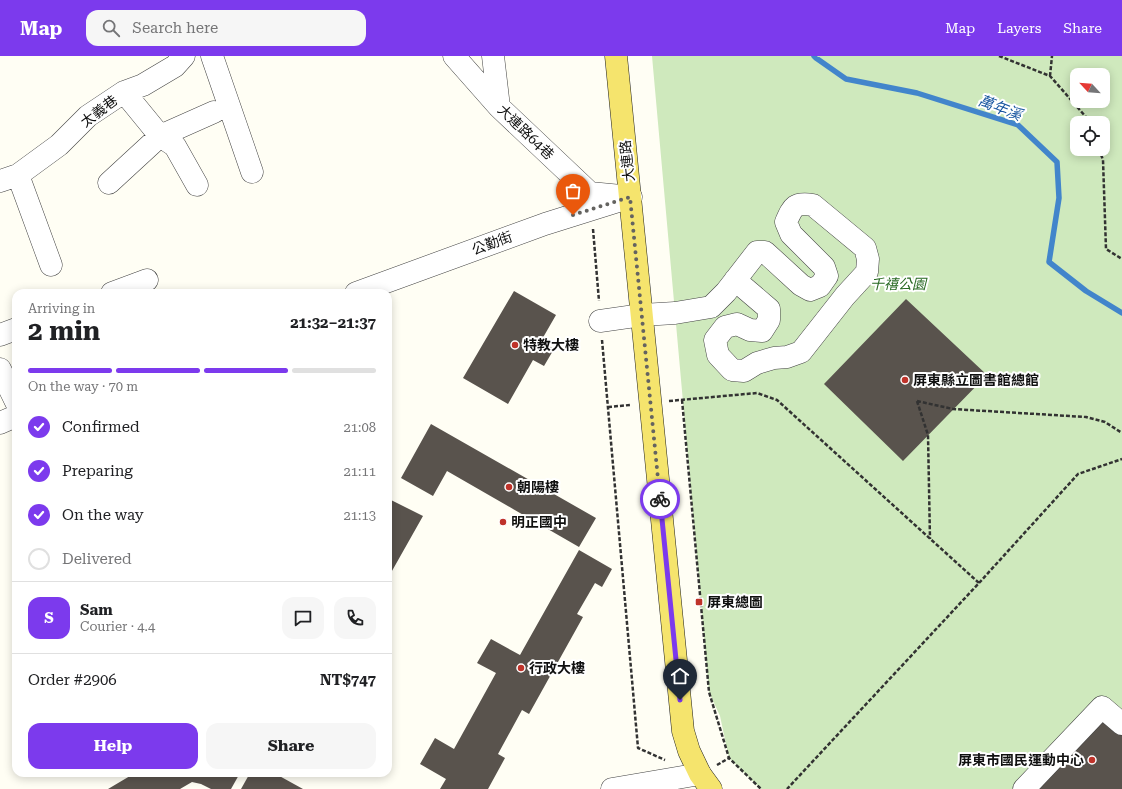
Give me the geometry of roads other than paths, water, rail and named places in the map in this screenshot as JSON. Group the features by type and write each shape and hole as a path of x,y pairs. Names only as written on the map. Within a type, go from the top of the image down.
{"main road":[{"name":"大連路","path":"616,56 683,730 689,751 705,784"}],"street":[{"name":"太義巷","path":"9,178 60,145 88,116 124,92 143,85 175,66 184,56"},
{"path":"212,56 252,172"},
{"name":"大連路64巷","path":"454,56 500,107 590,193 630,197"},
{"path":"493,56 500,107"},
{"path":"124,92 160,136 175,146 197,185"},
{"path":"109,183 160,136 214,112"},
{"path":"9,178 51,265"},
{"name":"公勤街","path":"367,289 545,224 630,197"},
{"path":"600,321 642,315 675,313 711,307 726,292 735,280 757,252 765,252 805,288 810,290 820,286 827,276 824,267 792,234 786,222 792,208 802,203 813,205 865,248 868,259 867,272 801,352 787,357 774,358 758,363 744,371 732,370 718,355 715,340 726,327 737,324 750,330 762,330 769,320 769,309 735,280"},
{"path":"123,289 147,280"},
{"path":"0,335 12,330"},
{"path":"0,370 12,394"},
{"path":"0,423 12,418"},
{"path":"1024,789 1102,708 1122,724"},
{"path":"612,789 705,784"},
{"path":"674,789 705,784"}],"waterway":[{"name":"萬年溪","path":"814,56 846,79 917,93 1018,125 1057,162 1059,198 1049,262 1086,291 1122,313"}],"place":[{"name":"特教大樓","path":"515,345"},
{"name":"屏東縣立圖書館總館","path":"905,380"},
{"name":"朝陽樓","path":"509,487"},
{"name":"明正國中","path":"503,522"},
{"name":"屏東總圖","path":"699,602"},
{"name":"行政大樓","path":"521,668"},
{"name":"屏東市國民運動中心","path":"1092,760"}],"park label":[{"name":"千禧公園","path":"898,284"}]}
